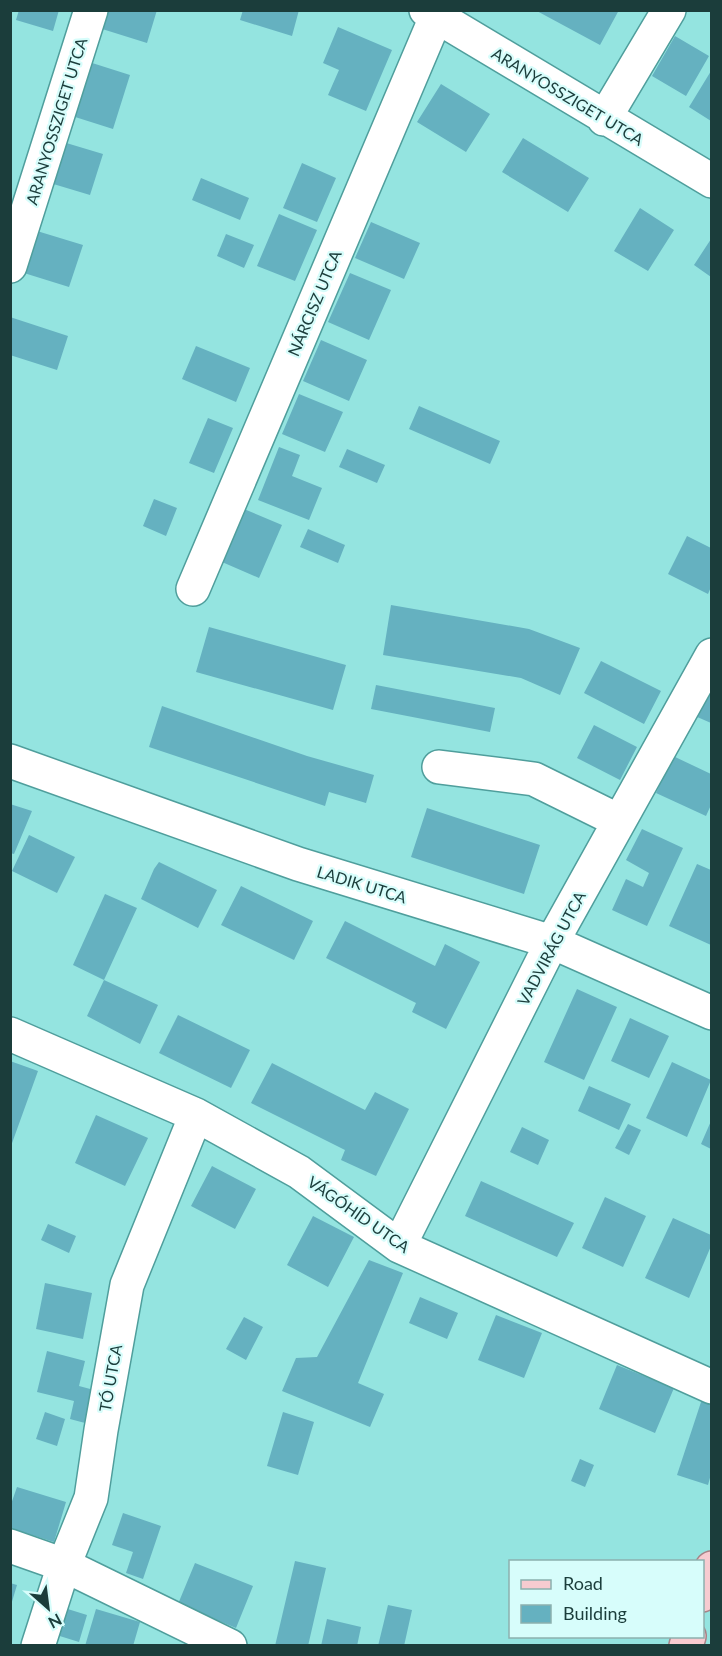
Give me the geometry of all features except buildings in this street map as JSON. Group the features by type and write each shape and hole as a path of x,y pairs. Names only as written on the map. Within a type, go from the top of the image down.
{"main road":[{"path":"704,1589 711,1568"}],"street":[{"name":"ARANYOSSZIGET UTCA","path":"10,266 91,10"},
{"path":"604,119 669,10"},
{"name":"ARANYOSSZIGET UTCA","path":"431,14 711,181"},
{"name":"NÁRCISZ UTCA","path":"192,589 431,14"},
{"name":"VADVIRÁG UTCA","path":"399,1246 552,942 711,655"},
{"name":"LADIK UTCA","path":"10,761 298,864 552,942 711,1013"},
{"path":"439,767 534,779 619,821"},
{"name":"VÁGÓHÍD UTCA","path":"10,1034 196,1114 299,1172 399,1246 711,1387"},
{"name":"TÓ UTCA","path":"38,1646 64,1565 91,1498 127,1286 196,1114"},
{"path":"10,1546 64,1565 230,1646"}]}
